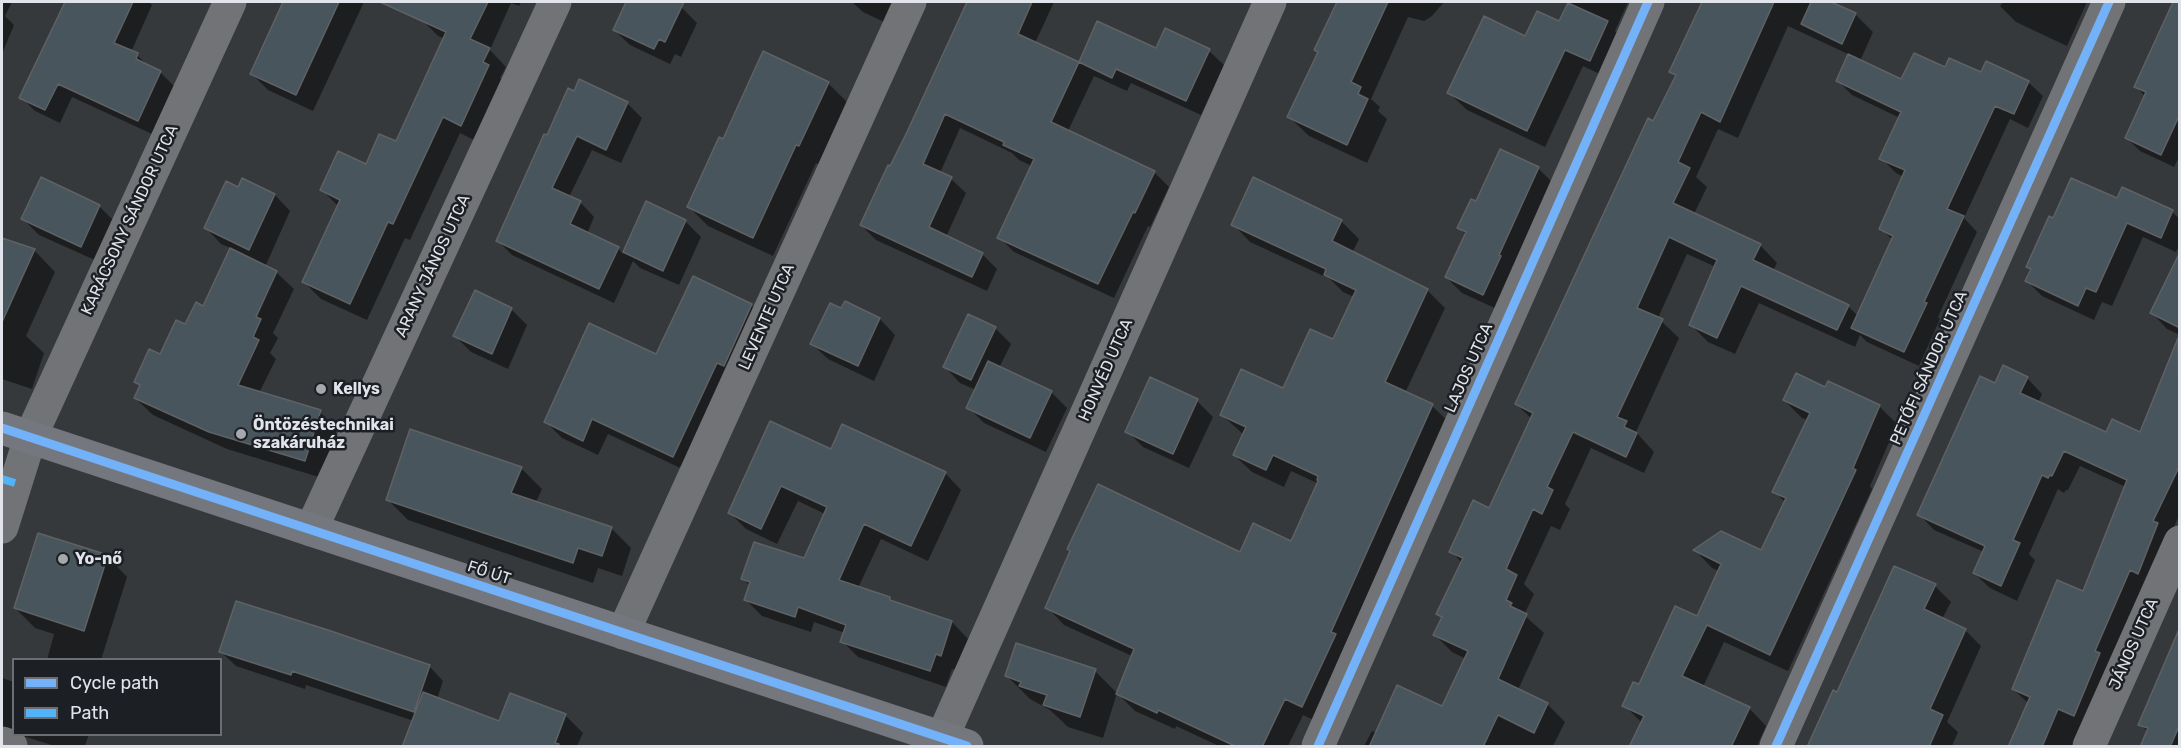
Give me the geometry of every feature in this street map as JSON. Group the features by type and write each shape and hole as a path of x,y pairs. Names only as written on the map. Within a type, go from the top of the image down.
{"main road":[{"name":"FŐ ÚT","path":"16,433 954,742"}],"street":[{"name":"KARÁCSONY SÁNDOR UTCA","path":"2,527 16,433 230,2"},
{"name":"ARANY JÁNOS UTCA","path":"311,530 555,2"},
{"name":"LEVENTE UTCA","path":"623,633 910,2"},
{"name":"HONVÉD UTCA","path":"954,742 1270,2"},
{"name":"LAJOS UTCA","path":"1318,747 1648,2"},
{"name":"PETŐFI SÁNDOR UTCA","path":"1776,747 2109,2"},
{"name":"JÁNOS UTCA","path":"2089,747 2180,542"},
{"path":"2,743 12,747"}],"building":[{"path":"65,2 133,2 114,43 138,53 136,59 161,71 138,121 58,84 45,110 19,98"},
{"path":"283,2 339,2 296,95 250,74"},
{"path":"380,2 488,2 470,39 490,48 483,62 489,65 461,126 443,117 393,224 388,222 350,304 302,282 340,200 320,190 338,151 366,164 379,134 396,141 446,32"},
{"path":"626,2 684,2 665,42 659,39 654,49 613,30"},
{"path":"967,2 1032,2 1018,34 1079,62 1051,122 1155,171 1098,284 997,238 1034,159 945,114 923,164 952,177 929,227 983,253 972,277 860,225 888,165 890,166 907,132"},
{"path":"1337,2 1388,2 1351,82 1361,87 1358,94 1368,99 1347,145 1287,117 1318,52 1314,50"},
{"path":"1702,2 1774,2 1720,122 1701,112 1678,162 1690,168 1673,203 1761,244 1753,260 1849,305 1837,330 1741,286 1717,338 1689,325 1717,260 1669,237 1637,308 1663,319 1617,417 1627,421 1624,427 1637,433 1626,457 1573,432 1547,487 1553,490 1542,514 1533,509 1506,569 1517,575 1506,600 1512,603 1510,606 1527,614 1498,679 1548,703 1534,733 1498,715 1483,747 1369,747 1397,685 1442,706 1468,651 1433,635 1442,617 1436,614 1463,558 1449,552 1473,500 1489,508 1533,413 1515,404 1648,118 1653,121 1676,75 1669,72"},
{"path":"1811,2 1831,2 1856,13 1842,44 1801,24"},
{"path":"2173,2 2180,2 2180,114 2161,155 2125,138 2146,92 2134,87"},
{"path":"1568,3 1608,21 1590,61 1565,50 1527,131 1447,93 1484,16 1525,36 1537,11 1559,21"},
{"path":"1097,21 1156,48 1165,28 1210,49 1186,101 1116,69 1112,78 1079,62"},
{"path":"763,51 829,82 799,146 796,145 753,238 687,207 719,137 723,139"},
{"path":"1914,53 1945,67 1949,58 1981,72 1986,61 2029,81 2014,114 1995,106 1947,209 1964,216 1924,302 1927,303 1904,352 1851,328 1893,236 1879,229 1905,170 1879,159 1901,112 1836,81 1848,54 1901,79"},
{"path":"579,79 628,102 606,150 577,136 552,188 581,201 570,224 619,247 599,289 496,241 544,134 547,135 568,88 574,91"},
{"path":"1500,149 1539,167 1483,295 1445,277 1466,232 1457,228 1471,199 1476,201"},
{"path":"41,177 100,205 81,247 21,219"},
{"path":"1253,177 1342,220 1332,241 1428,289 1385,382 1433,404 1331,632 1336,634 1302,707 1285,699 1262,747 1237,747 1158,710 1157,713 1116,694 1134,649 1045,608 1070,551 1067,549 1098,484 1240,552 1253,523 1291,541 1318,481 1318,476 1273,455 1266,470 1233,455 1246,427 1220,415 1241,369 1283,388 1310,329 1333,339 1356,290 1324,275 1326,269 1231,225"},
{"path":"242,178 275,194 249,250 204,228 226,181 238,187"},
{"path":"2071,178 2117,198 2122,187 2173,210 2161,238 2127,223 2096,292 2086,288 2078,306 2025,281 2031,269 2026,267 2049,216 2053,218"},
{"path":"646,201 686,220 663,271 623,252"},
{"path":"2,238 35,249 2,322"},
{"path":"230,248 277,271 256,317 261,319 253,337 259,340 238,385 321,410 305,461 209,432 134,398 140,385 134,382 149,349 160,354 176,320 185,324 196,302 203,306"},
{"path":"2180,252 2180,328 2150,313"},
{"path":"693,276 752,304 724,366 717,363 673,457 592,419 583,441 544,422 589,323 656,354"},
{"path":"475,290 512,308 492,354 453,336"},
{"path":"845,301 880,318 858,366 810,344 830,303 841,308"},
{"path":"968,314 996,327 971,380 943,367"},
{"path":"2178,338 2180,465 2153,521 2158,523 2138,574 2130,570 2095,651 2100,653 2074,716 2058,709 2042,747 2008,747 2030,697 2012,689 2057,580 2083,591 2127,480 2064,451 2052,476 2048,478 2042,475 2013,540 2020,543 2001,586 1973,573 1985,546 1917,515 1980,376 1995,383 2003,365 2028,377 2020,393 2106,432 2112,419 2140,432"},
{"path":"988,361 1052,391 1030,438 966,408"},
{"path":"1796,373 1825,387 1828,381 1880,405 1853,468 1856,470 1770,655 1707,625 1682,676 1750,707 1731,747 1629,747 1644,716 1622,706 1633,682 1639,684 1675,606 1697,616 1721,564 1693,550 1721,531 1761,550 1786,498 1772,492 1810,413 1783,400"},
{"path":"1150,377 1198,399 1173,454 1125,432"},
{"path":"770,421 831,449 842,424 946,472 911,546 864,524 839,580 952,621 941,656 936,654 930,671 840,642 846,625 798,607 795,617 744,600 750,582 741,579 754,542 804,558 827,507 781,486 761,529 728,513"},
{"path":"410,429 522,467 511,493 612,527 602,556 578,548 573,563 386,500"},
{"path":"38,533 108,555 84,631 14,608"},
{"path":"1894,566 1936,584 1924,609 1966,629 1930,709 1943,715 1929,747 1807,747 1833,690 1837,692"},
{"path":"236,601 430,665 414,712 292,671 291,675 219,652"},
{"path":"2180,627 2180,724 2170,747 2140,747 2148,728 2138,725"},
{"path":"1016,643 1096,669 1080,717 1043,705 1047,695 1019,686 1021,682 1005,676"},
{"path":"423,692 499,721 510,693 566,714 555,743 559,744 558,747 402,747"}],"marked path":[{"path":"2,479 15,483"}],"cycle path":[{"path":"1318,746 1648,2"},
{"path":"1776,746 2109,2"},
{"path":"2,428 967,746"}],"place":[{"name":"Kellys","path":"321,389"},
{"name":"Öntözéstechnikai szakáruház","path":"241,434"},
{"name":"Yo-nő","path":"63,559"}]}
